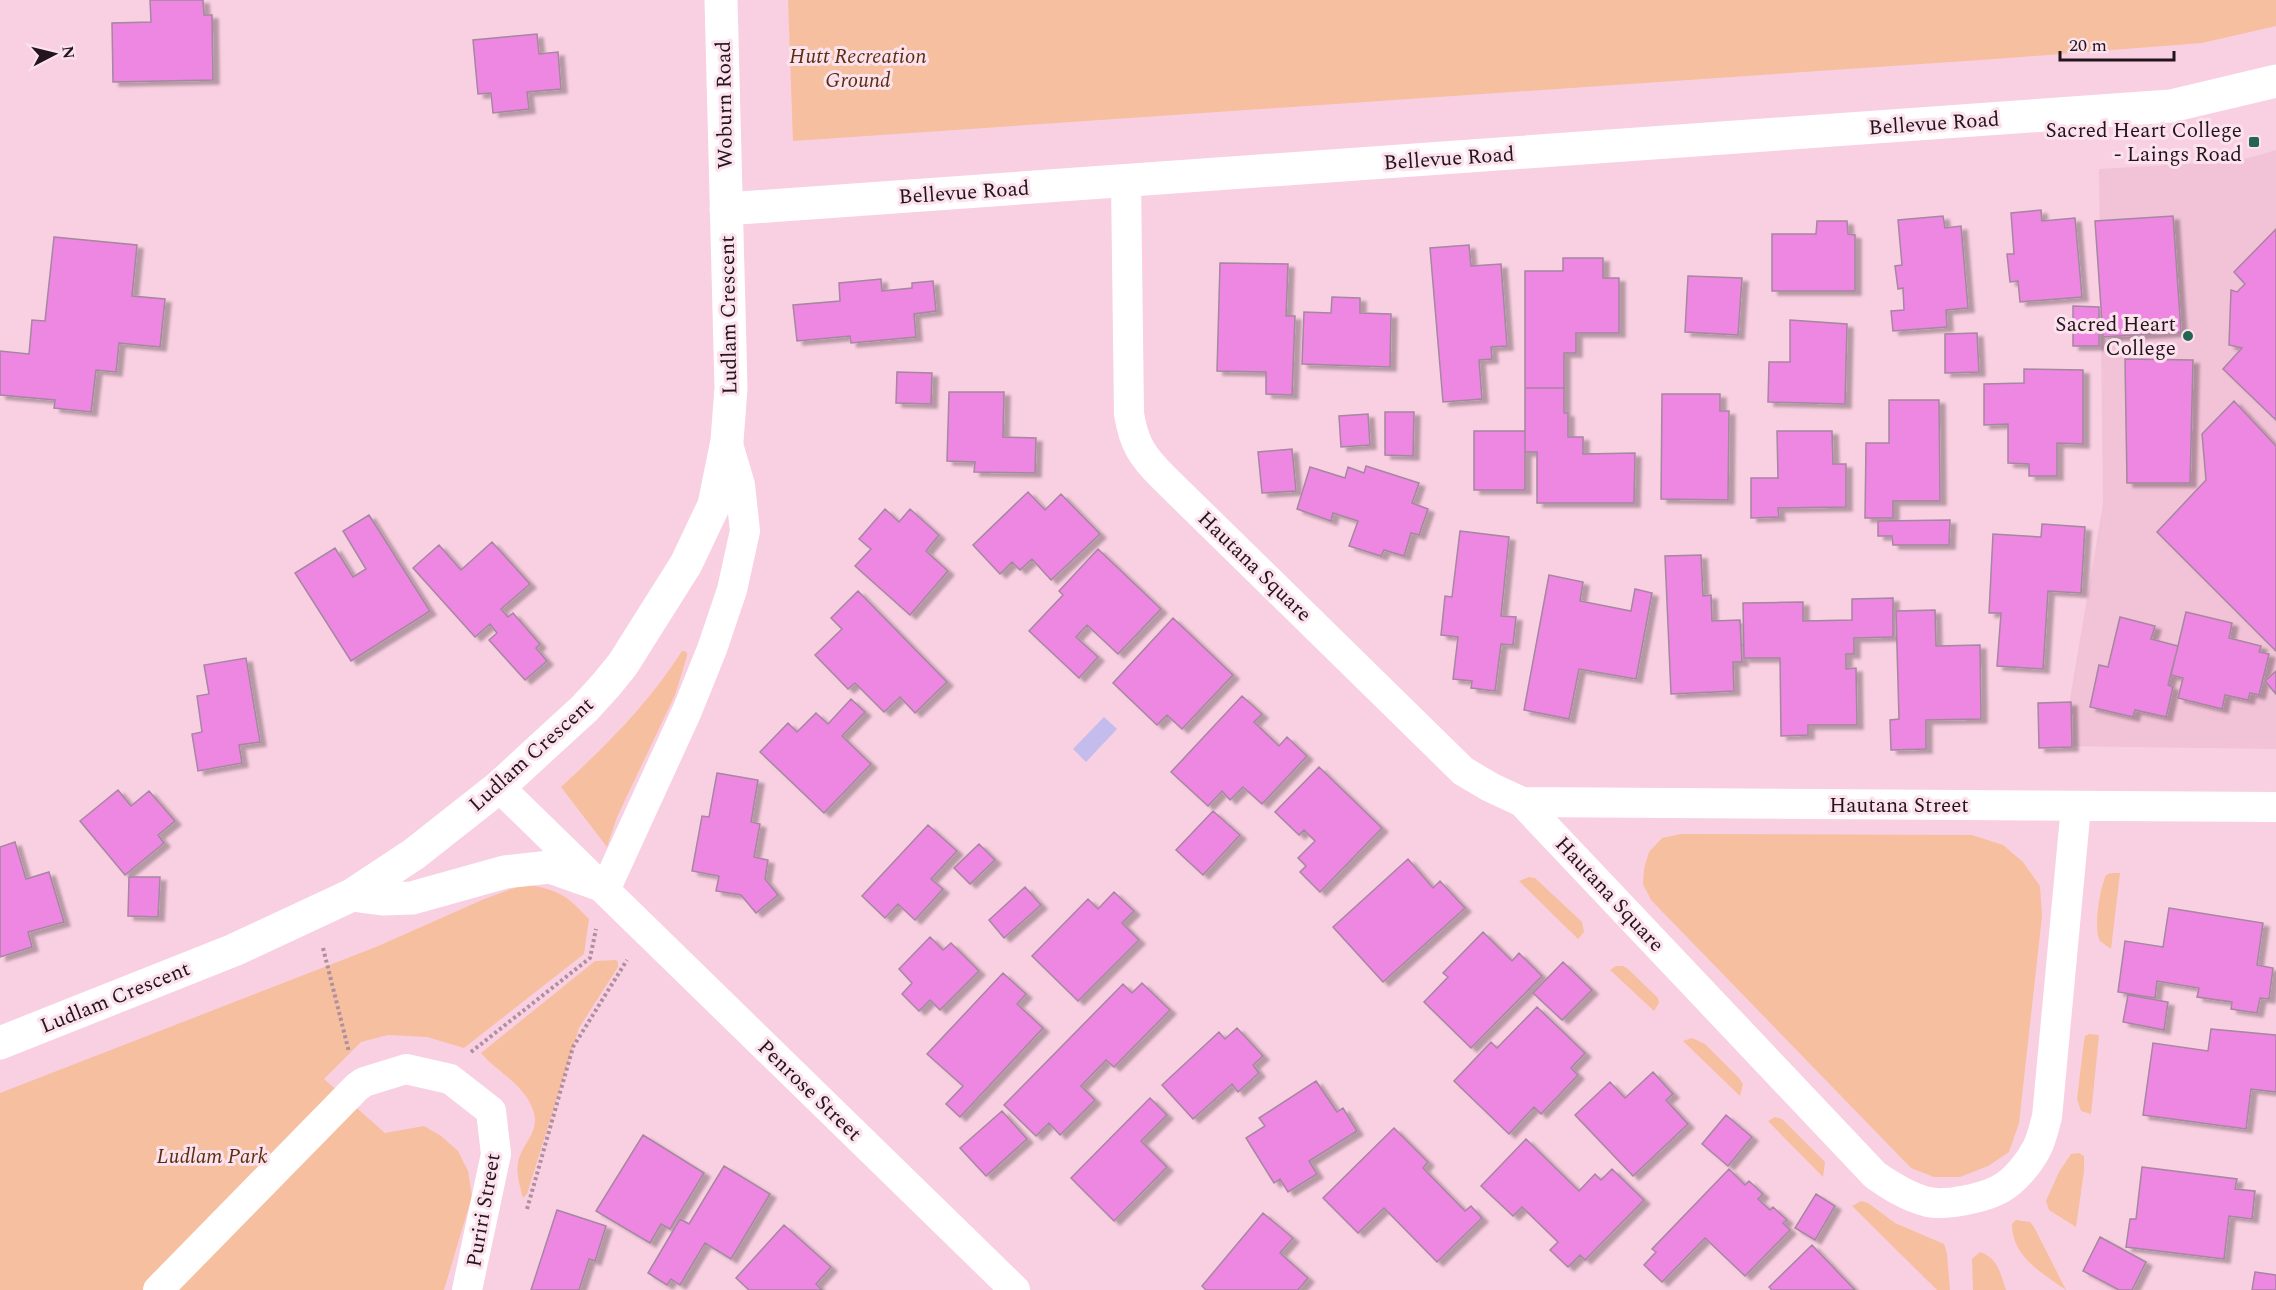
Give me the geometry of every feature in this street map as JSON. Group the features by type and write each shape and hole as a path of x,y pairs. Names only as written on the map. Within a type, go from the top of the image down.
{"main road":[{"name":"Woburn Road","path":"721,0 726,209"},
{"name":"Bellevue Road","path":"726,209 2171,106 2276,81"},
{"name":"Ludlam Crescent","path":"0,1043 234,950 352,894 414,854 500,787 585,708 623,664 691,554 714,505 728,441 731,388 726,209"},
{"path":"352,894 382,899 412,898 505,872 550,867 603,888"}],"street":[{"name":"Hautana Square","path":"1126,180 1129,414 1132,434 1139,450 1163,477 1463,771 1522,802 1875,1175 1901,1193 1930,1203 1959,1201 2001,1189 2020,1172 2037,1148 2047,1117 2076,806"},
{"path":"603,888 687,711 712,649 732,590 745,531 740,485 728,441"},
{"name":"Penrose Street","path":"500,787 1016,1290"},
{"name":"Hautana Street","path":"1522,802 2276,807"},
{"path":"158,1290 357,1087 364,1082 405,1069 450,1079"},
{"name":"Puriri Street","path":"450,1079 492,1111 495,1154 467,1290"}],"path":[{"path":"450,1079 470,1053 590,958 603,888"},
{"path":"314,913 357,1087"},
{"path":"527,1209 573,1047 627,959"}],"shaded area":[{"name":"Sacred Heart College","path":"2276,150 2276,749 2062,746 2103,504 2099,169 2238,161"},
{"path":"1104,717 1117,729 1086,762 1073,749"}],"green space":[{"name":"Hutt Recreation Ground","path":"788,0 2276,0 2276,26 2202,43 793,141"},
{"path":"682,651 687,652 687,656 675,695 617,817 607,847 561,787 626,723 656,688"},
{"path":"1681,834 1972,835 2003,845 2023,862 2040,886 2042,916 2019,1123 2009,1152 1988,1166 1960,1177 1934,1177 1911,1168 1651,900 1643,884 1649,852 1662,838"},
{"path":"2120,873 2111,949 2100,941 2097,927 2102,889 2106,875"},
{"path":"1529,877 1535,878 1582,922 1584,932 1578,939 1519,881"},
{"name":"Ludlam Park","path":"525,884 561,894 589,919 584,954 464,1048 427,1037 388,1035 361,1042 324,1079 385,1133 424,1126 441,1136 458,1151 468,1171 472,1196 444,1290 0,1290 0,1093 376,947 482,900"},
{"path":"616,960 618,967 579,1028 527,1194 523,1198 518,1162 535,1125 533,1110 524,1093 481,1053 595,961"},
{"path":"1616,966 1628,969 1658,998 1659,1003 1654,1011 1610,970"},
{"path":"2099,1035 2091,1114 2081,1111 2077,1099 2084,1041 2085,1036"},
{"path":"1692,1038 1705,1044 1739,1078 1743,1084 1740,1096 1683,1041"},
{"path":"1775,1117 1782,1119 1825,1162 1823,1177 1768,1121"},
{"path":"2079,1153 2084,1156 2084,1171 2076,1227 2049,1210 2046,1201 2059,1172 2071,1154"},
{"path":"1861,1201 1868,1203 1895,1223 1944,1244 1950,1290 1937,1290 1852,1206"},
{"path":"2016,1220 2030,1222 2034,1227 2066,1290 2038,1270 2023,1255 2013,1236 2012,1224"},
{"path":"1980,1252 1995,1262 2006,1290 1973,1290 1972,1259"}],"building":[{"path":"150,0 203,0 204,15 212,15 213,80 113,82 112,23 151,22"},
{"path":"537,34 539,54 558,52 561,89 527,92 529,109 493,113 491,93 478,94 473,40"},
{"path":"2041,210 2042,221 2075,218 2082,297 2020,302 2018,281 2010,282 2007,254 2014,254 2011,213"},
{"path":"1943,216 1945,228 1961,226 1968,308 1946,310 1947,327 1893,331 1891,311 1904,310 1903,288 1898,289 1895,266 1902,265 1898,220"},
{"path":"2173,216 2181,332 2103,337 2095,221"},
{"path":"1817,221 1847,221 1848,234 1855,235 1855,291 1772,291 1772,234 1816,234"},
{"path":"2276,229 2276,420 2223,369 2242,348 2229,345 2231,290 2237,292 2245,284 2234,272"},
{"path":"54,237 137,245 132,296 165,299 160,347 119,343 116,372 96,370 91,412 54,408 55,400 0,395 0,351 29,354 32,320 45,321"},
{"path":"1469,245 1471,266 1501,264 1507,346 1491,347 1492,359 1479,360 1482,399 1443,402 1430,248"},
{"path":"1563,258 1603,258 1603,278 1619,278 1619,333 1576,333 1576,353 1564,353 1564,388 1525,388 1525,271 1563,271"},
{"path":"1220,263 1288,264 1286,316 1295,316 1292,395 1266,394 1266,372 1217,371"},
{"path":"1688,276 1742,278 1738,335 1685,332"},
{"path":"881,279 882,291 912,288 912,283 933,281 936,311 914,314 916,337 851,343 850,336 797,341 793,305 840,301 839,283"},
{"path":"1332,297 1360,298 1360,313 1391,314 1390,367 1302,364 1304,312 1331,313"},
{"path":"2073,306 2099,307 2099,346 2073,346"},
{"path":"1790,320 1847,324 1845,404 1768,402 1769,362 1790,362"},
{"path":"1977,333 1979,372 1945,373 1945,334"},
{"path":"2125,359 2193,360 2190,483 2127,483"},
{"path":"2024,369 2083,370 2083,444 2057,443 2057,476 2029,476 2029,464 2008,463 2008,424 1984,425 1984,384 2024,383"},
{"path":"897,372 932,373 931,404 896,403"},
{"path":"1525,388 1564,388 1564,413 1568,413 1568,437 1583,437 1583,454 1635,453 1634,503 1537,503 1537,452 1525,452"},
{"path":"949,392 1004,392 1003,437 1036,438 1035,473 974,472 975,462 947,461"},
{"path":"1662,394 1720,394 1720,411 1729,411 1728,500 1661,499"},
{"path":"1889,400 1939,400 1940,501 1893,501 1893,518 1865,518 1866,443 1889,443"},
{"path":"2234,401 2276,446 2276,651 2157,532 2206,480 2202,434"},
{"path":"1385,412 1414,412 1413,456 1385,455"},
{"path":"1368,414 1370,445 1341,447 1339,416"},
{"path":"1474,431 1525,431 1525,490 1474,490"},
{"path":"1777,431 1832,431 1833,464 1846,464 1846,507 1778,508 1779,517 1751,518 1751,478 1778,478"},
{"path":"1292,449 1296,491 1262,493 1258,452"},
{"path":"1366,466 1419,483 1412,503 1428,509 1419,535 1411,533 1404,556 1384,550 1381,556 1349,546 1358,521 1333,513 1331,521 1297,509 1310,467 1345,478 1348,467 1364,473"},
{"path":"1028,492 1045,510 1061,494 1100,534 1051,580 1032,559 1020,570 1012,562 1000,574 973,545"},
{"path":"885,509 899,522 910,509 939,535 926,551 948,571 910,615 855,566 871,549 859,539"},
{"path":"369,515 430,611 351,661 295,573 335,548 353,577 366,569 343,531"},
{"path":"1950,520 1949,545 1893,545 1892,536 1878,536 1878,521"},
{"path":"2042,524 2085,527 2081,593 2048,591 2043,669 1997,666 2001,613 1989,613 1993,534 2041,537"},
{"path":"1460,531 1509,537 1501,616 1516,617 1513,645 1501,644 1495,691 1471,688 1472,681 1453,679 1458,637 1441,635 1445,596 1452,597"},
{"path":"492,542 530,584 501,609 508,617 513,613 540,644 536,648 547,661 525,680 489,640 497,633 490,624 475,637 413,568 439,545 461,570"},
{"path":"1098,549 1161,609 1118,654 1087,625 1076,637 1098,657 1079,678 1029,631 1063,595 1059,591"},
{"path":"1701,555 1703,596 1711,595 1712,621 1740,620 1742,662 1733,662 1734,691 1671,694 1665,556"},
{"path":"1549,575 1583,582 1580,601 1631,611 1635,589 1652,593 1636,679 1579,669 1569,719 1524,710"},
{"path":"858,591 947,682 915,713 900,697 884,712 855,683 848,689 815,655 842,629 831,618"},
{"path":"1893,598 1893,637 1854,638 1854,654 1846,654 1846,669 1856,668 1857,725 1808,725 1808,735 1781,736 1780,658 1744,658 1743,603 1803,602 1803,621 1852,620 1852,599"},
{"path":"1935,610 1936,646 1980,645 1981,719 1926,720 1926,749 1891,750 1890,720 1899,719 1896,611"},
{"path":"2186,612 2232,623 2229,638 2261,646 2259,652 2269,654 2259,695 2250,693 2248,700 2225,695 2222,709 2178,698 2183,678 2171,675"},
{"path":"2120,617 2155,626 2151,639 2178,646 2168,685 2173,687 2166,717 2135,710 2133,717 2090,707 2099,665 2108,667"},
{"path":"1173,618 1233,675 1182,729 1167,715 1157,725 1113,683"},
{"path":"246,658 260,742 239,745 242,763 198,771 192,734 202,732 197,696 209,694 204,665"},
{"path":"2276,671 2276,694 2265,681"},
{"path":"1242,696 1262,714 1254,722 1279,746 1287,737 1307,756 1262,804 1243,787 1230,800 1222,791 1208,806 1171,772"},
{"path":"851,699 865,712 842,736 871,764 824,813 760,752 788,723 797,732 816,713 828,724"},
{"path":"2071,702 2072,747 2039,748 2038,703"},
{"path":"1319,767 1382,828 1320,892 1300,872 1306,866 1298,858 1315,841 1304,830 1299,835 1275,812"},
{"path":"717,773 758,780 751,822 760,824 754,857 768,860 765,879 778,895 756,913 741,895 716,891 719,876 692,871 702,816 709,817"},
{"path":"118,790 131,806 149,791 175,821 158,835 164,843 125,875 80,821"},
{"path":"1213,811 1240,835 1203,875 1176,850"},
{"path":"928,825 957,851 931,879 943,889 915,920 898,904 885,918 862,896"},
{"path":"15,842 26,879 49,872 64,922 28,932 32,947 0,957 0,847"},
{"path":"979,844 995,860 970,884 954,868"},
{"path":"1408,859 1433,888 1440,881 1465,908 1383,982 1333,927"},
{"path":"129,877 160,877 158,917 128,916"},
{"path":"1025,887 1041,905 1004,938 989,920"},
{"path":"1114,892 1134,911 1122,923 1139,940 1078,1001 1032,956 1088,899 1098,909"},
{"path":"2169,908 2263,923 2257,965 2273,968 2269,999 2260,998 2257,1013 2231,1009 2232,1002 2197,997 2199,988 2157,981 2155,998 2118,992 2125,941 2163,947"},
{"path":"1483,932 1512,961 1519,953 1542,976 1471,1048 1424,1002 1448,977 1443,973"},
{"path":"930,937 943,950 951,943 979,971 940,1010 930,1000 919,1011 902,994 912,983 899,969"},
{"path":"1563,962 1592,990 1562,1020 1533,993"},
{"path":"1003,973 1026,994 1017,1004 1043,1028 960,1117 946,1104 963,1086 927,1054"},
{"path":"1142,983 1170,1010 1114,1067 1106,1060 1081,1086 1095,1100 1060,1135 1049,1123 1036,1136 1004,1105 1123,984 1132,993"},
{"path":"2128,995 2168,1002 2164,1030 2123,1022"},
{"path":"1537,1007 1585,1053 1571,1068 1578,1075 1541,1114 1534,1107 1509,1134 1454,1081 1491,1042 1497,1048"},
{"path":"1237,1028 1263,1056 1253,1065 1259,1073 1238,1092 1232,1084 1193,1119 1162,1085 1219,1032 1225,1039"},
{"path":"2211,1029 2276,1035 2276,1092 2251,1089 2246,1129 2143,1115 2153,1043 2208,1051"},
{"path":"1653,1072 1673,1094 1666,1100 1688,1124 1633,1176 1575,1115 1610,1082 1625,1098"},
{"path":"1316,1081 1337,1112 1343,1108 1357,1131 1309,1161 1317,1174 1288,1192 1280,1179 1274,1183 1246,1138 1265,1126 1259,1118"},
{"path":"1150,1098 1167,1115 1141,1141 1167,1167 1114,1221 1071,1178"},
{"path":"1002,1111 1027,1139 986,1176 960,1148"},
{"path":"1726,1115 1752,1137 1728,1166 1702,1144"},
{"path":"1394,1128 1428,1162 1423,1168 1465,1211 1471,1206 1482,1218 1437,1262 1384,1208 1358,1233 1323,1198"},
{"path":"643,1135 704,1173 670,1229 661,1224 650,1243 596,1211"},
{"path":"1526,1139 1579,1191 1595,1174 1601,1180 1612,1169 1644,1200 1585,1260 1580,1255 1568,1267 1550,1250 1558,1242 1522,1207 1513,1216 1481,1186"},
{"path":"724,1166 770,1194 731,1259 705,1243 680,1285 671,1279 667,1285 648,1273 680,1219 689,1224"},
{"path":"2142,1167 2237,1179 2235,1189 2255,1191 2252,1219 2229,1216 2224,1259 2126,1247 2130,1219 2136,1219"},
{"path":"1729,1169 1745,1185 1749,1181 1763,1194 1758,1199 1770,1210 1773,1207 1787,1220 1783,1223 1790,1230 1745,1276 1705,1238 1662,1282 1644,1265 1656,1252 1652,1249"},
{"path":"1816,1194 1835,1206 1815,1240 1795,1228"},
{"path":"557,1210 606,1226 595,1261 589,1259 579,1290 531,1290"},
{"path":"1263,1213 1293,1238 1280,1253 1308,1278 1298,1290 1206,1290 1202,1286"},
{"path":"784,1225 831,1267 816,1284 822,1290 749,1290 736,1278"},
{"path":"2100,1237 2146,1262 2132,1290 2119,1290 2083,1271"},
{"path":"1812,1245 1855,1290 1772,1290 1769,1287"},
{"path":"2255,1272 2276,1275 2276,1290 2252,1290"}],"place":[{"name":"Sacred Heart College - Laings Road","path":"2254,142"},
{"name":"Sacred Heart College","path":"2188,336"}]}
